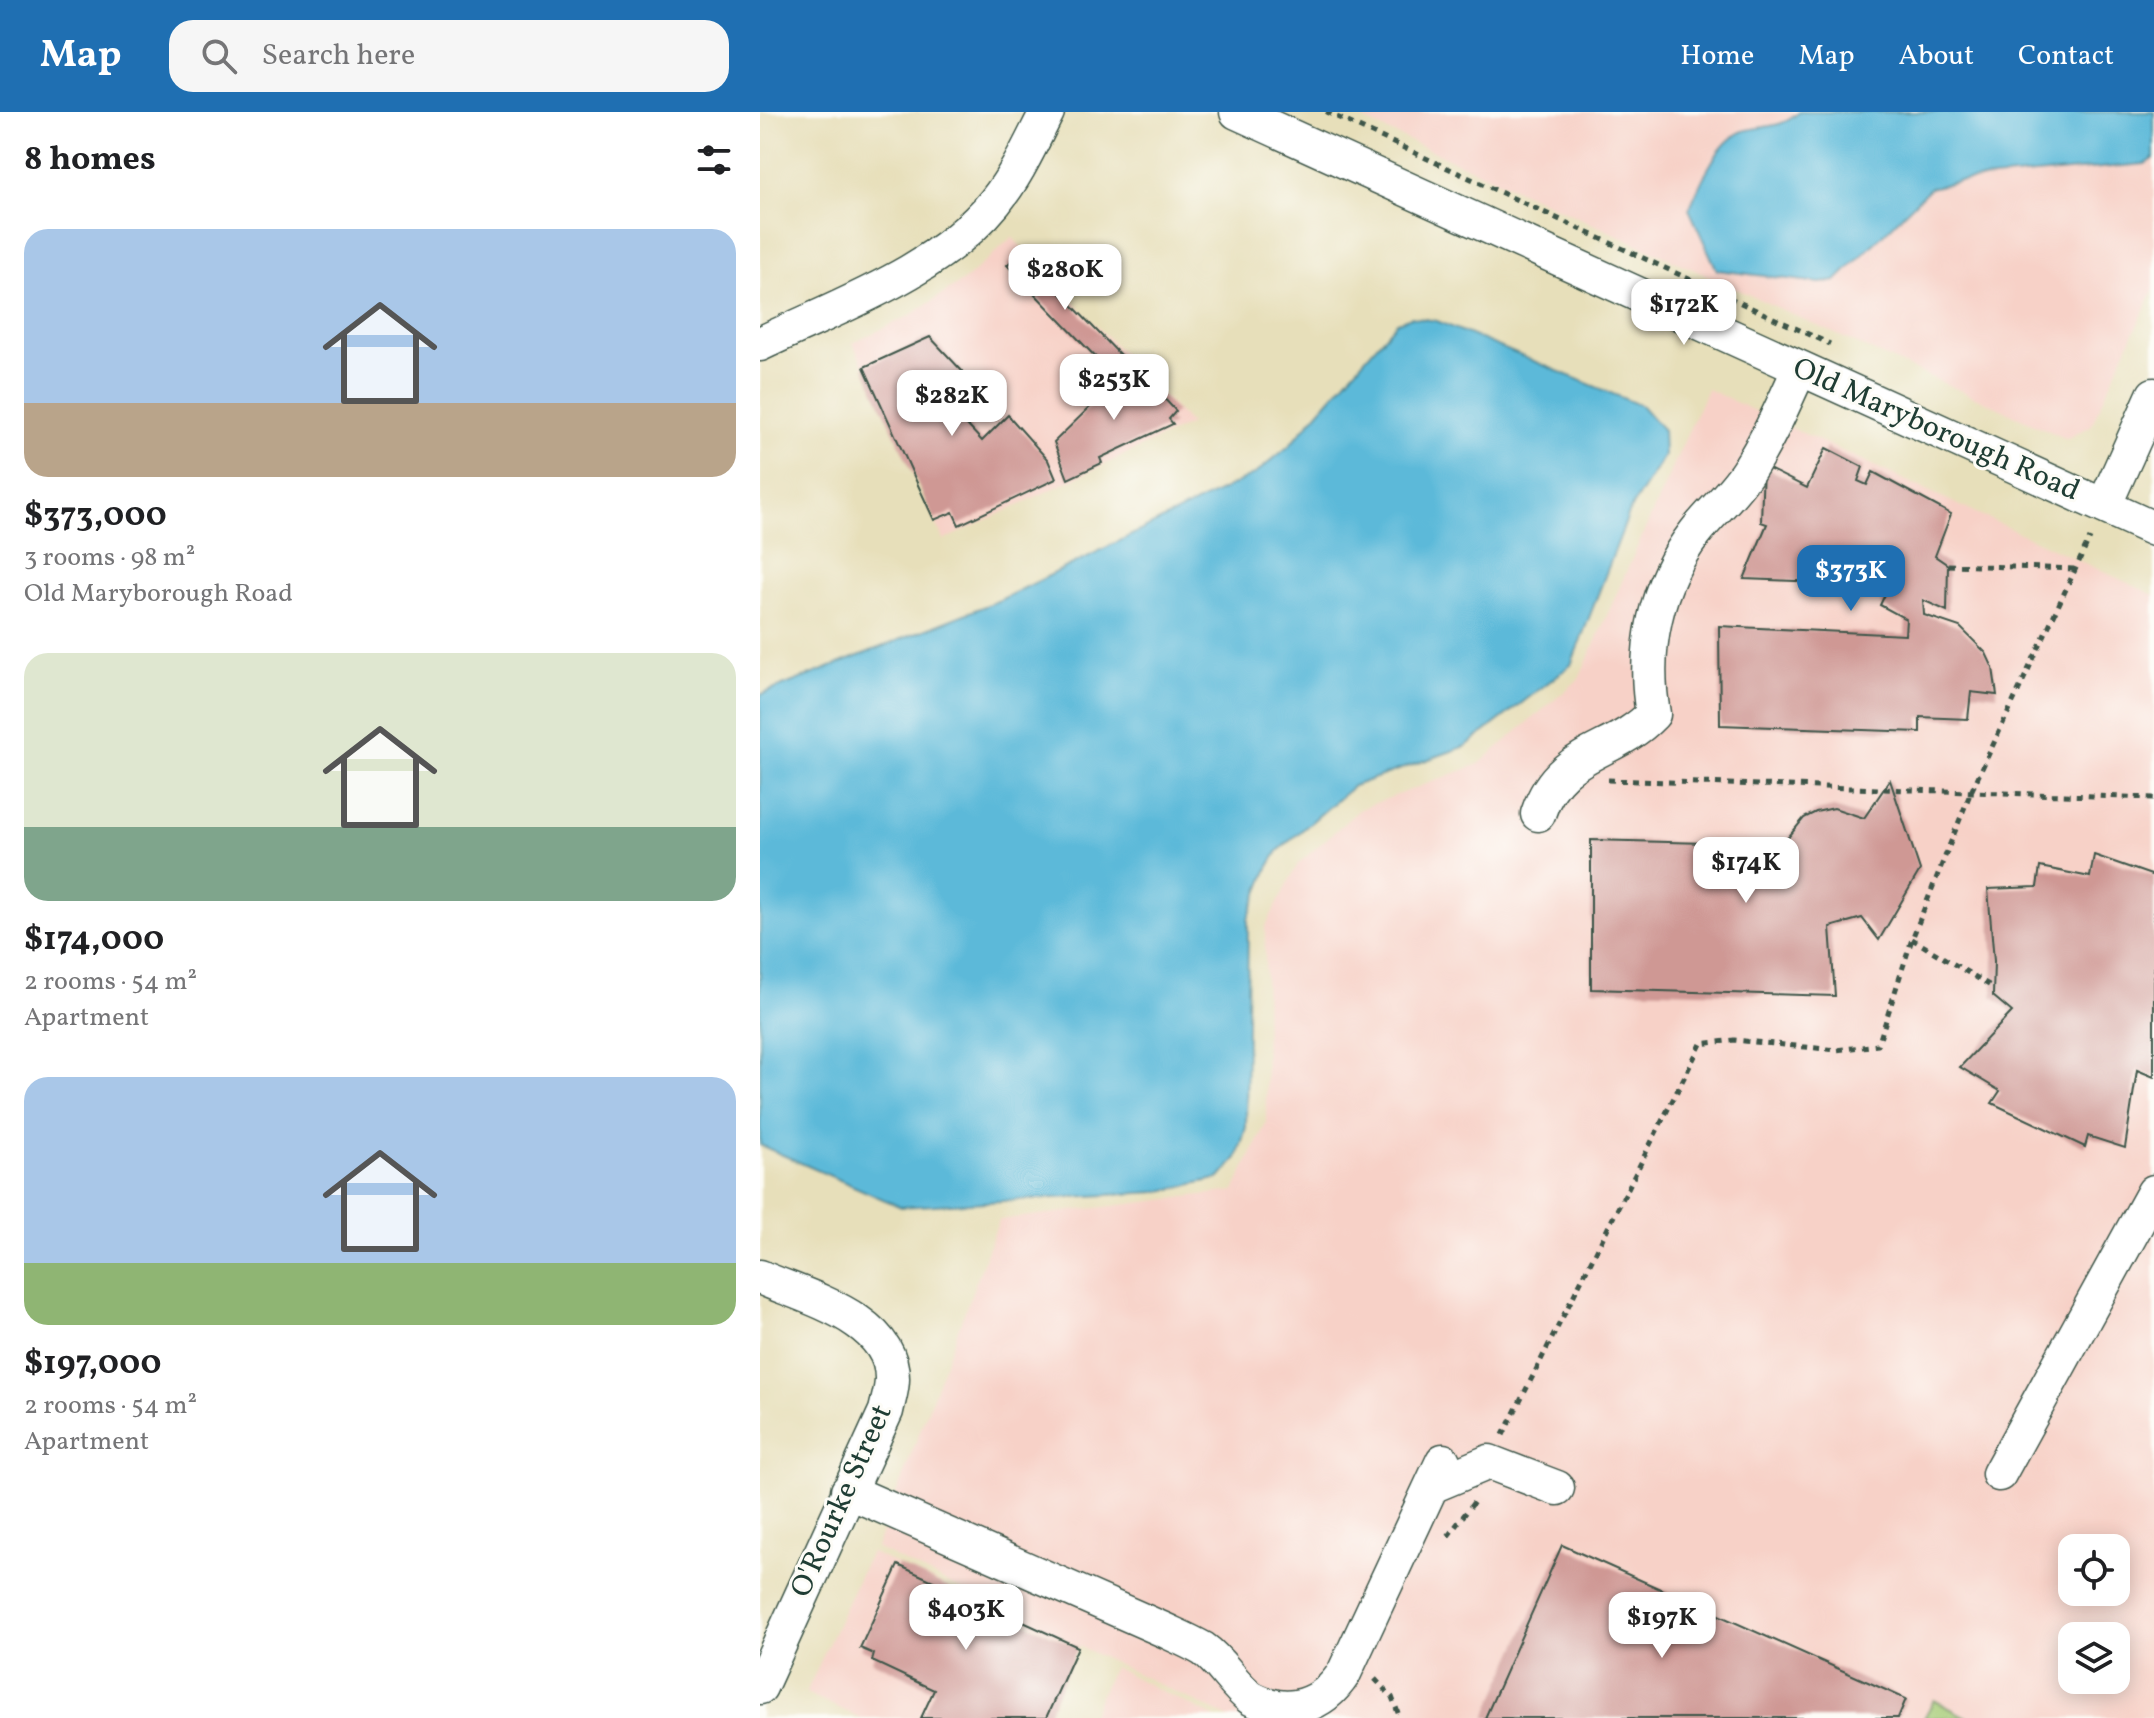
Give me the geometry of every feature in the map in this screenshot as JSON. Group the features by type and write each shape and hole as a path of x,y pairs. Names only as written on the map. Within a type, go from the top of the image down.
{"street":[{"path":"760,344 887,283 959,237 995,202 1015,174 1047,112"},
{"name":"Old Maryborough Road","path":"1237,112 2154,529"},
{"path":"1538,814 1545,793 1558,775 1641,727 1653,714 1648,658 1655,618 1671,571 1693,534 1746,473 1800,368"},
{"path":"2104,506 2154,395"},
{"path":"1999,1474 2154,1192"},
{"name":"O'Rourke Street","path":"760,1277 861,1323 881,1343 888,1357 892,1378 886,1411 760,1687"},
{"path":"848,1491 1204,1650 1250,1697 1271,1708 1303,1710 1332,1693 1438,1473 1489,1462 1557,1488"}],"path":[{"path":"1326,112 1834,346"},
{"path":"1489,1462 1701,1044 1734,1040 1836,1050 1878,1045 1912,939 1970,794 2090,538"},
{"path":"1948,565 2076,569"},
{"path":"1574,763 1612,782 2154,798"},
{"path":"1912,939 1994,988"},
{"path":"1351,1653 1392,1697 1400,1718"}],"shaded area":[{"path":"1346,112 2154,112 2154,289 2091,426 2067,439"},
{"path":"1012,237 1190,424 944,540 853,343 911,315 966,279"},
{"path":"1707,389 2154,595 2154,1718 1229,1718 1079,1646 1046,1718 861,1718 806,1693 870,1552 1077,1646 876,1548 999,1220 1234,1191 1266,1123 1265,927 1298,864 1360,809 1479,764 1579,679"},
{"path":"1113,1667 1216,1718 1090,1718"}],"green space":[{"path":"1934,1700 1968,1718 1924,1718"}],"water":[{"path":"1799,112 2154,112 2154,158 2145,164 1959,181 1930,188 1836,281 1820,283 1717,270 1689,209 1705,175 1719,152 1737,134 1781,123"},
{"path":"1411,317 1437,321 1642,406 1663,430 1664,456 1631,508 1571,665 1466,746 1353,786 1278,851 1248,919 1246,1127 1237,1158 1220,1178 1157,1192 901,1207 760,1145 760,695 1000,600 1255,474 1289,446 1397,322"}],"building":[{"path":"1021,252 1123,358 1109,371 1007,265"},
{"path":"930,337 963,372 939,395 982,441 1008,415 1048,460 1056,479 959,525 953,512 934,520 864,367"},
{"path":"1127,359 1176,411 1169,419 1173,424 1100,458 1102,463 1068,479 1054,442 1123,375 1117,368"},
{"path":"1826,448 1863,467 1858,481 1867,485 1873,472 1951,514 1935,556 1948,565 1947,611 1923,600 1924,615 1960,627 1986,653 1993,668 1997,695 1971,692 1968,719 1920,717 1920,732 1720,725 1719,626 1905,635 1906,619 1880,605 1891,582 1856,564 1848,583 1744,579 1767,524 1761,522 1763,466 1807,488"},
{"path":"1890,780 1920,870 1879,940 1862,918 1830,927 1835,996 1591,989 1591,840 1782,845 1804,818 1816,812 1834,808 1864,818"},
{"path":"2094,855 2154,876 2154,1077 2137,1070 2125,1148 2088,1136 2085,1147 1992,1103 2000,1091 1960,1067 2012,1012 1993,996 1994,961 1988,889 2037,887 2040,867 2090,877"},
{"path":"1562,1545 1906,1699 1898,1718 1485,1718"},
{"path":"898,1565 1078,1647 1046,1718 921,1718 934,1690 872,1661 874,1654 860,1648"}]}
